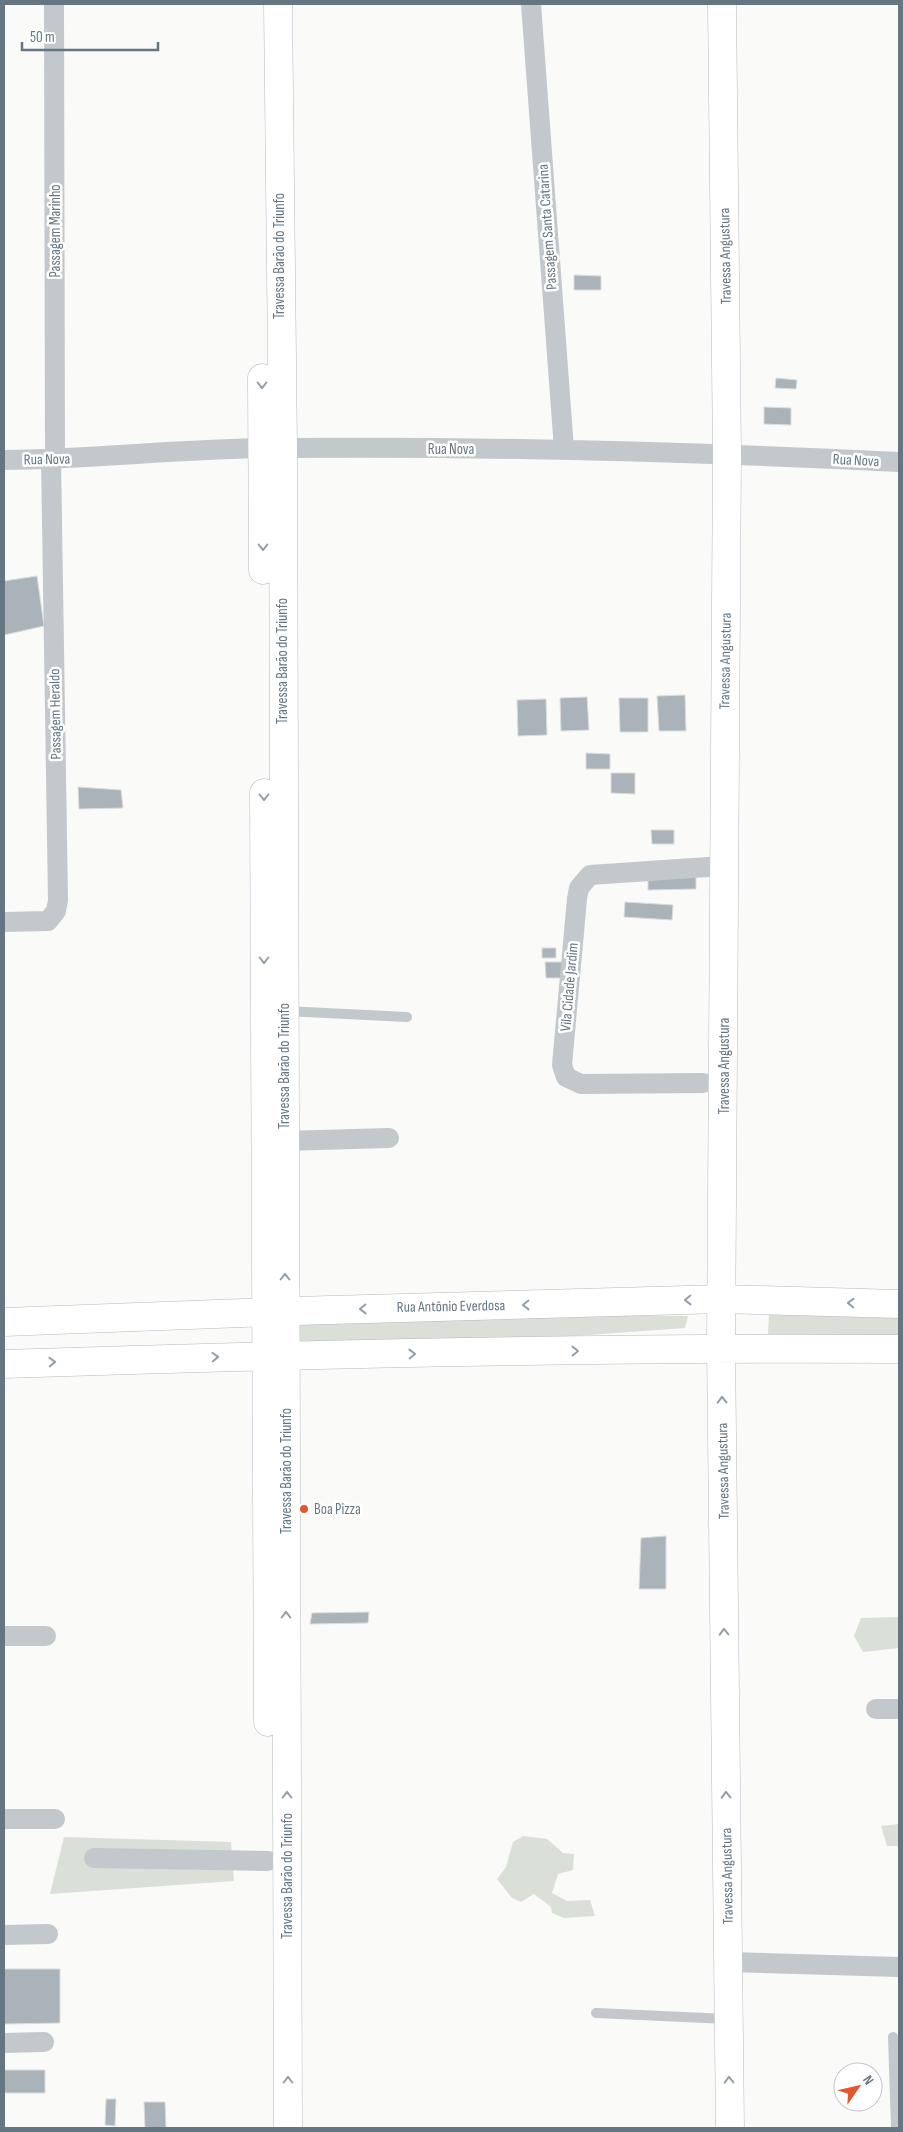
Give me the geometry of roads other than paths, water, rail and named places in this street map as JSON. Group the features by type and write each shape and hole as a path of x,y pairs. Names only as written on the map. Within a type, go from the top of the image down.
{"street":[{"name":"Passagem Marinho","path":"53,459 54,4"},
{"name":"Travessa Barão do Triunfo","path":"260,4 271,324 273,448 278,1827 288,2128"},
{"name":"Travessa Barão do Triunfo","path":"271,324 278,4"},
{"name":"Passagem Santa Catarina","path":"531,4 564,450"},
{"name":"Travessa Angustura","path":"722,4 727,454 723,866 714,1083 722,1299 730,2128"},
{"name":"Rua Nova","path":"4,460 273,448 564,450 727,454 899,462"},
{"name":"Passagem Heraldo","path":"4,922 48,921 56,911 58,900 53,459"},
{"name":"Vila Cidade Jardim","path":"714,1083 581,1084 566,1077 562,1065 579,888 590,875 723,866"},
{"name":"Travessa Barão do Triunfo","path":"274,907 284,1011 284,1141 275,1311"},
{"path":"284,1141 389,1138"},
{"name":"Rua Antônio Everdosa","path":"4,1322 275,1311 722,1299 899,1304"},
{"path":"4,1364 275,1356 722,1348 899,1349"},
{"path":"4,1636 46,1636"},
{"path":"876,1709 899,1709"},
{"path":"4,1819 55,1819"},
{"name":"Travessa Barão do Triunfo","path":"269,2128 268,1861 278,1827"},
{"path":"94,1858 268,1861"},
{"path":"4,1935 48,1934"},
{"path":"728,1962 899,1967"},
{"path":"4,2043 44,2042"}],"lane":[{"path":"284,1011 407,1017"},
{"path":"596,2013 728,2019"},
{"path":"893,2036 896,2128"}],"place":[{"name":"Boa Pizza","path":"304,1509"}]}
